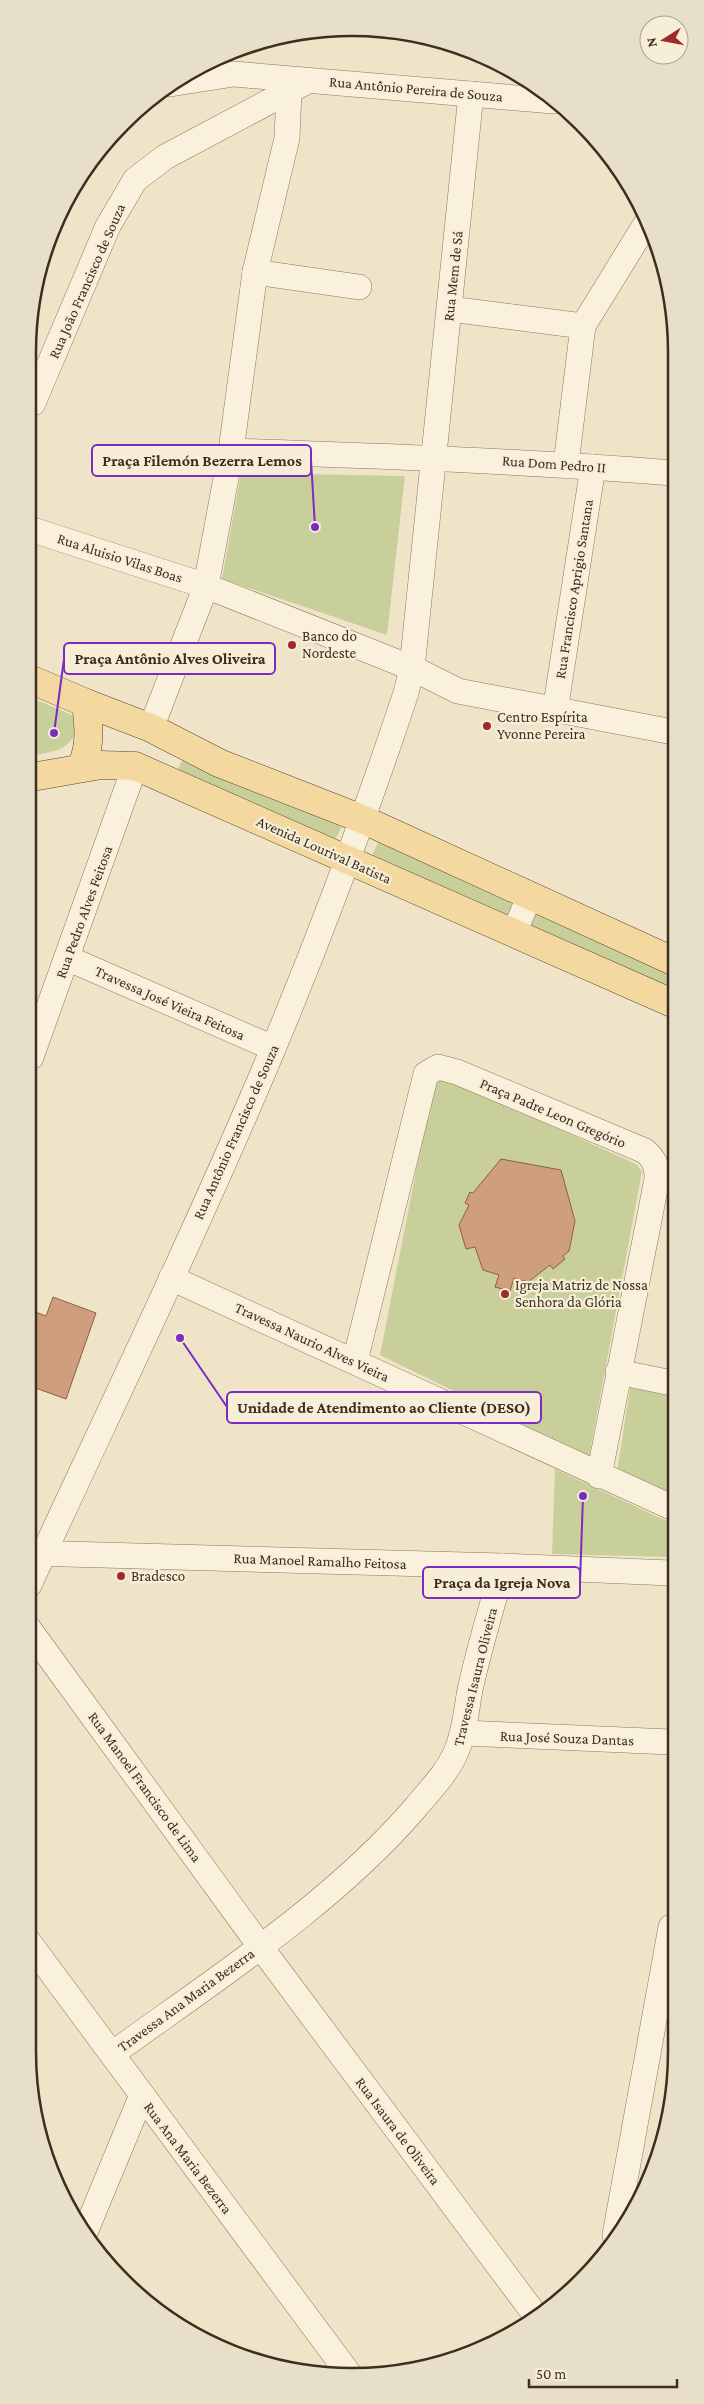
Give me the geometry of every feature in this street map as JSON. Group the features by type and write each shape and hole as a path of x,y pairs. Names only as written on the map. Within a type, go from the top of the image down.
{"main road":[{"path":"36,682 86,704 152,728 219,763 362,819 668,959"},
{"path":"81,768 90,738 86,704"},
{"path":"36,776 81,768 134,766"},
{"name":"Avenida Lourival Batista","path":"134,766 668,1001"}],"street":[{"name":"Rua Antônio Pereira de Souza","path":"191,81 234,74 299,86 471,94 543,100"},
{"path":"152,728 206,586 231,451 255,272 299,86"},
{"name":"Rua João Francisco de Souza","path":"36,396 108,226 135,180 165,156 299,86"},
{"name":"Rua Mem de Sá","path":"412,668 471,94"},
{"path":"566,464 576,365 583,326 643,229"},
{"path":"255,272 359,288"},
{"path":"450,309 583,326"},
{"name":"Rua Dom Pedro II","path":"231,451 566,464 668,473"},
{"name":"Rua Francisco Aprigio Santana","path":"556,711 593,467"},
{"name":"Rua Aluisio Vilas Boas","path":"36,531 206,586 412,668 458,691 668,731"},
{"name":"Rua Antônio Francisco de Souza","path":"36,1553 171,1278 273,1048 348,860 406,693 412,668"},
{"name":"Rua Pedro Alves Feitosa","path":"36,1043 134,766"},
{"path":"514,933 530,895"},
{"name":"Travessa José Vieira Feitosa","path":"67,958 273,1048"},
{"name":"Praça Padre Leon Gregório","path":"354,1361 426,1074 438,1067 456,1072 645,1151 657,1167 657,1179 599,1476"},
{"name":"Travessa Naurio Alves Vieira","path":"171,1278 354,1361 599,1476 668,1505"},
{"path":"618,1372 668,1382"},
{"name":"Rua Manoel Ramalho Feitosa","path":"36,1553 504,1566 668,1573"},
{"name":"Travessa Isaura Oliveira","path":"260,1946 383,1845 441,1777 456,1753 463,1733 470,1689 504,1566"},
{"name":"Rua Manoel Francisco de Lima","path":"36,1638 260,1946"},
{"name":"Rua José Souza Dantas","path":"463,1733 668,1742"},
{"path":"617,2223 668,1944"},
{"name":"Travessa Ana Maria Bezerra","path":"112,2054 260,1946"},
{"name":"Rua Isaura de Oliveira","path":"260,1946 532,2311"},
{"name":"Rua Ana Maria Bezerra","path":"36,1952 344,2368"},
{"path":"88,2225 142,2095"}],"green space":[{"path":"241,473 405,476 387,635 222,579"},
{"path":"36,700 74,716 79,726 71,741 55,751 36,755"},
{"path":"186,753 338,824 341,828 334,842 177,771"},
{"path":"378,842 514,904 507,921 371,858"},
{"path":"536,908 668,970 668,990 528,930"},
{"path":"440,1075 636,1164 642,1171 589,1457 380,1355 434,1079"},
{"path":"631,1382 668,1390 668,1497 617,1472"},
{"path":"555,1469 668,1522 668,1557 552,1554"}],"building":[{"path":"501,1159 561,1170 575,1221 569,1251 563,1256 565,1259 553,1269 550,1265 528,1282 514,1278 510,1291 495,1287 499,1275 483,1270 475,1247 466,1249 459,1225 469,1205 465,1203 470,1192 473,1193"},
{"path":"53,1297 96,1313 66,1399 36,1388 36,1312 46,1316"}],"place":[{"name":"Praça Filemón Bezerra Lemos","path":"315,527"},
{"name":"Banco do Nordeste","path":"292,645"},
{"name":"Centro Espírita Yvonne Pereira","path":"487,726"},
{"name":"Praça Antônio Alves Oliveira","path":"54,733"},
{"name":"Igreja Matriz de Nossa Senhora da Glória","path":"505,1294"},
{"name":"Unidade de Atendimento ao Cliente (DESO)","path":"180,1338"},
{"name":"Praça da Igreja Nova","path":"583,1496"},
{"name":"Bradesco","path":"121,1576"}]}
